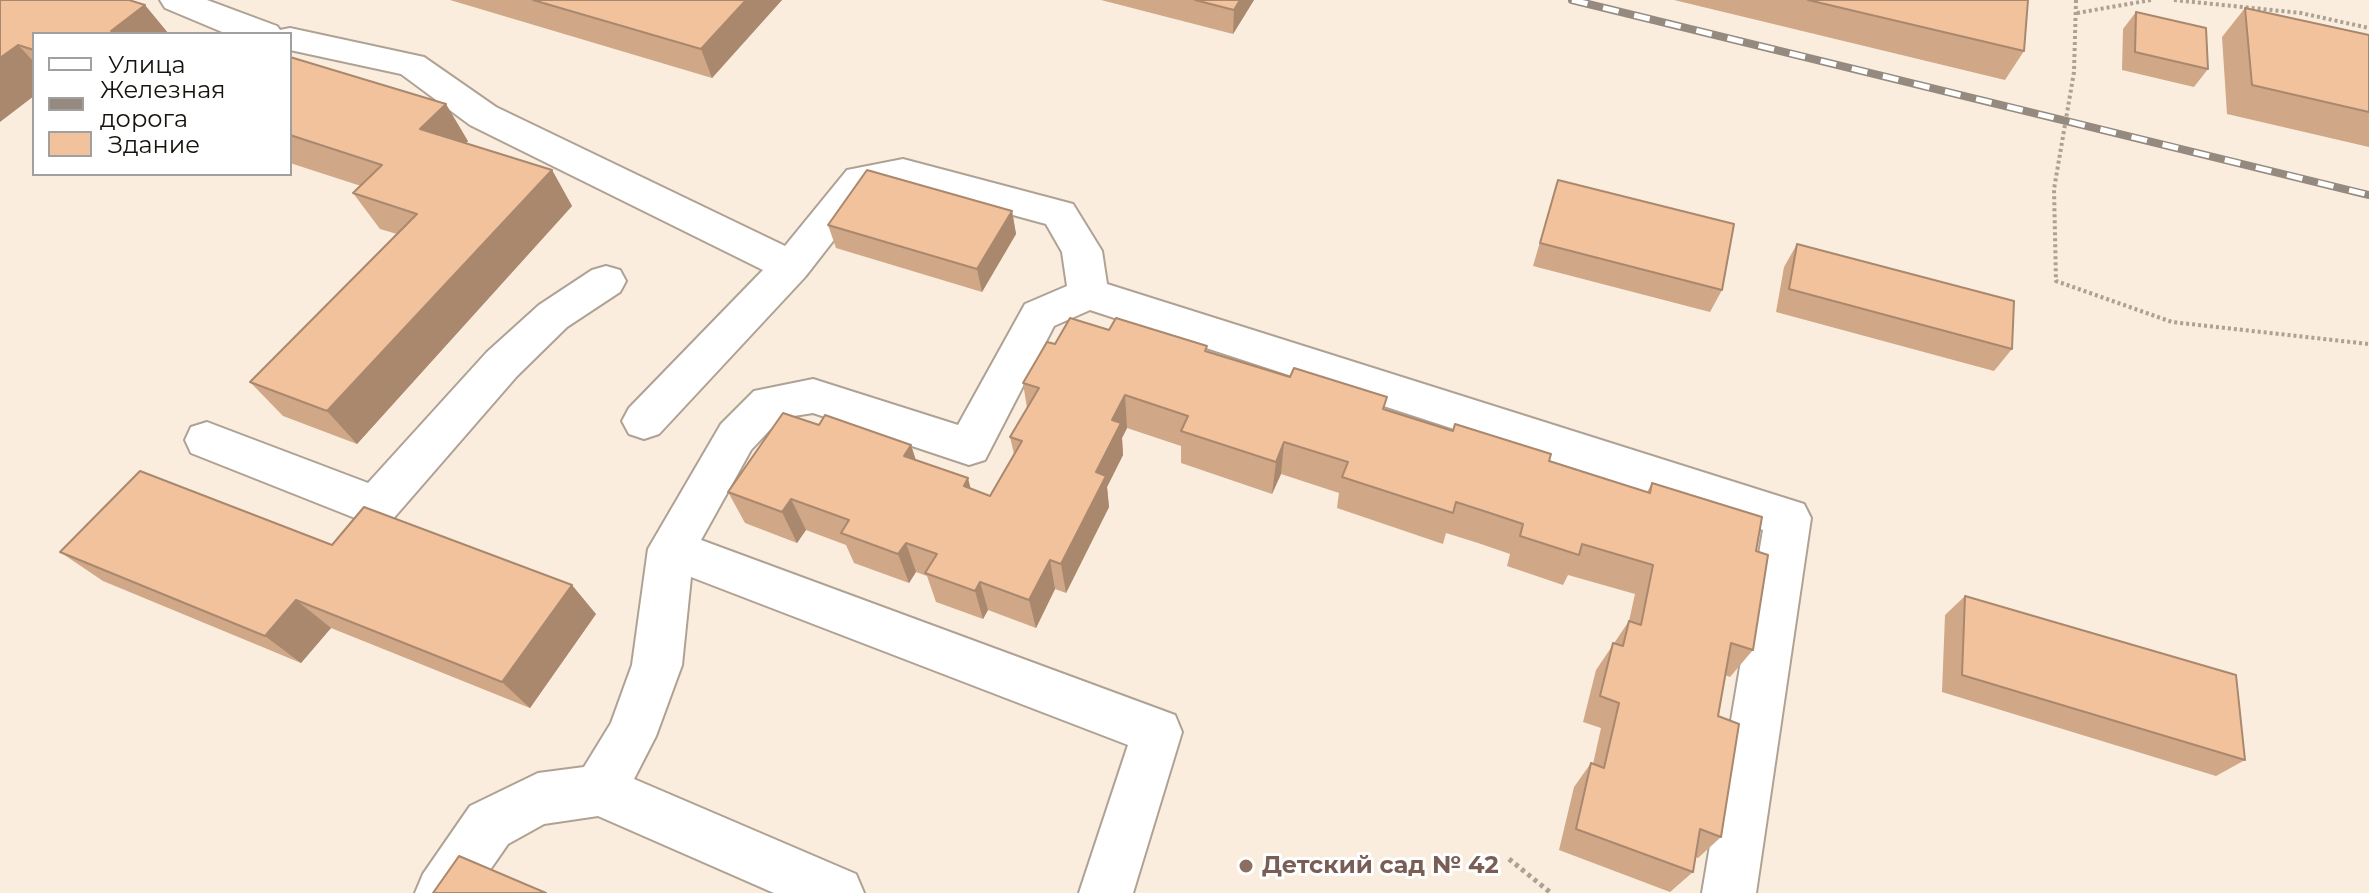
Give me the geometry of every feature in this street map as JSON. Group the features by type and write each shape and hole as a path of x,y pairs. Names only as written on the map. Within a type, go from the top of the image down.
{"lane":[{"path":"177,0 256,32"},
{"path":"292,39 412,65 483,116 791,266"},
{"path":"644,421 791,266 860,180 903,172 1059,214 1082,251 1088,294"},
{"path":"207,440 376,506 502,364 553,316 606,281"},
{"path":"599,790 631,736 657,665 671,549 736,437 769,403 813,396 969,447 1039,315 1088,294 1788,518 1729,893"},
{"path":"671,549 1157,732 1106,893"},
{"path":"442,893 489,825 538,799 599,790 837,893"}],"path":[{"path":"2076,0 2074,72 2054,189 2056,281 2172,322 2369,344"},
{"path":"2077,13 2151,0"},
{"path":"2174,0 2289,11 2369,28"},
{"path":"1509,859 1551,893"}],"building":[{"path":"0,0 129,0 145,5 111,31 114,32 32,32 32,49 18,45 0,58"},
{"path":"533,0 746,0 701,49"},
{"path":"1195,0 1240,0 1234,10"},
{"path":"1808,0 2028,0 2024,51"},
{"path":"2245,8 2369,35 2369,112 2252,85"},
{"path":"2136,12 2206,28 2208,69 2135,52"},
{"path":"292,58 446,104 420,129 552,170 327,411 250,382 417,214 353,193 382,165 292,136"},
{"path":"867,170 1012,211 977,269 828,225"},
{"path":"1558,180 1734,224 1722,290 1540,243"},
{"path":"1797,244 2014,301 2012,349 1789,289"},
{"path":"1070,318 1109,330 1116,318 1207,346 1205,351 1290,377 1294,368 1387,397 1383,409 1453,431 1455,424 1551,454 1549,461 1650,493 1652,483 1762,517 1756,551 1768,555 1753,650 1731,643 1718,716 1739,724 1721,837 1700,829 1693,872 1576,829 1591,763 1604,768 1619,703 1600,696 1613,643 1623,646 1629,621 1641,625 1653,565 1582,544 1579,555 1520,536 1523,524 1490,513 1456,502 1453,513 1342,477 1348,462 1284,442 1276,462 1181,431 1188,416 1125,395 1112,420 1121,423 1096,472 1106,476 1061,564 1050,560 1029,600 980,582 975,591 925,573 937,554 906,543 898,554 841,533 849,520 791,499 782,512 728,492 783,413 819,425 825,415 911,445 904,456 968,478 964,486 990,496 1022,441 1010,437 1039,388 1023,383 1047,342 1055,344"},
{"path":"140,471 332,545 364,507 572,585 502,682 296,600 265,636 60,552"},
{"path":"1965,596 2236,675 2245,760 1962,675"},
{"path":"459,856 546,893 433,893"}],"railway":[{"path":"1572,0 2369,195"}],"place":[{"name":"Детский сад № 42","path":"1246,866"}]}
